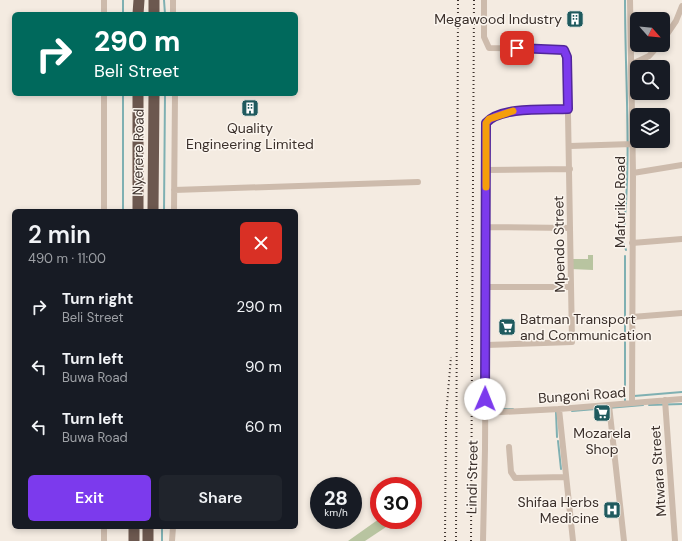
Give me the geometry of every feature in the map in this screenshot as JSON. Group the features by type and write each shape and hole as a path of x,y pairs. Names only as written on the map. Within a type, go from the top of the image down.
{"highway":[{"path":"138,12 139,0"},
{"path":"154,0 154,12"},
{"name":"Nyerere Road","path":"138,96 138,209"},
{"name":"Nyerere Road","path":"153,209 154,96"},
{"path":"134,529 134,541"},
{"path":"148,529 148,541"}],"street":[{"path":"104,0 104,12"},
{"path":"173,0 173,12"},
{"name":"Mpendo Street","path":"484,0 484,37 490,48 564,50 567,57 570,146 572,342 486,345"},
{"name":"Mafuriko Road","path":"630,0 632,60"},
{"path":"670,30 676,21 682,6"},
{"path":"640,60 649,56 653,52"},
{"path":"104,96 104,209"},
{"path":"174,209 175,96"},
{"name":"Lindi Street","path":"482,541 486,345 486,123 489,119 510,111 568,109"},
{"path":"570,146 630,144"},
{"name":"Mafuriko Road","path":"632,148 632,403"},
{"path":"633,173 682,165"},
{"path":"486,170 570,169"},
{"path":"174,190 418,182"},
{"path":"486,227 570,228"},
{"path":"632,243 682,239"},
{"path":"486,287 571,287"},
{"path":"632,317 682,313"},
{"name":"Bungoni Road","path":"484,413 559,409 682,399"},
{"name":"Mtwara Street","path":"665,400 676,541"},
{"path":"609,405 624,541"},
{"path":"559,409 572,541"},
{"path":"509,447 511,472 515,478 566,476"},
{"path":"104,529 104,541"},
{"path":"172,541 173,529"}],"green space":[{"path":"588,255 593,255 593,270 571,269 571,259 588,259"},
{"path":"370,525 370,529 383,529 365,541 348,541"}],"waterway":[{"path":"123,0 123,12"},
{"path":"164,0 165,12"},
{"path":"623,239 626,209 628,149 625,0"},
{"path":"123,96 123,209"},
{"path":"164,209 165,96"},
{"path":"623,241 626,250"},
{"path":"625,256 625,402"},
{"path":"634,396 682,392"},
{"path":"649,405 682,404"},
{"path":"572,411 643,405"},
{"path":"492,409 513,409"},
{"path":"556,412 557,437"},
{"path":"558,441 561,469"},
{"path":"162,529 162,541"}],"railway":[{"path":"456,541 458,0"},
{"path":"471,541 474,0"},
{"path":"445,541 446,416 451,357"}],"slow traffic":[{"path":"486,187 486,123 489,119 513,111"}],"place":[{"name":"Megawood Industry","path":"575,19"},
{"name":"Quality Engineering Limited","path":"250,108"},
{"name":"Batman Transport and Communication","path":"507,327"},
{"name":"Mozarela Shop","path":"602,413"},
{"name":"Shifaa Herbs Medicine","path":"612,510"}],"route":[{"path":"485,399 486,123 489,119 510,111 568,109 567,57 564,50 517,48"}]}
